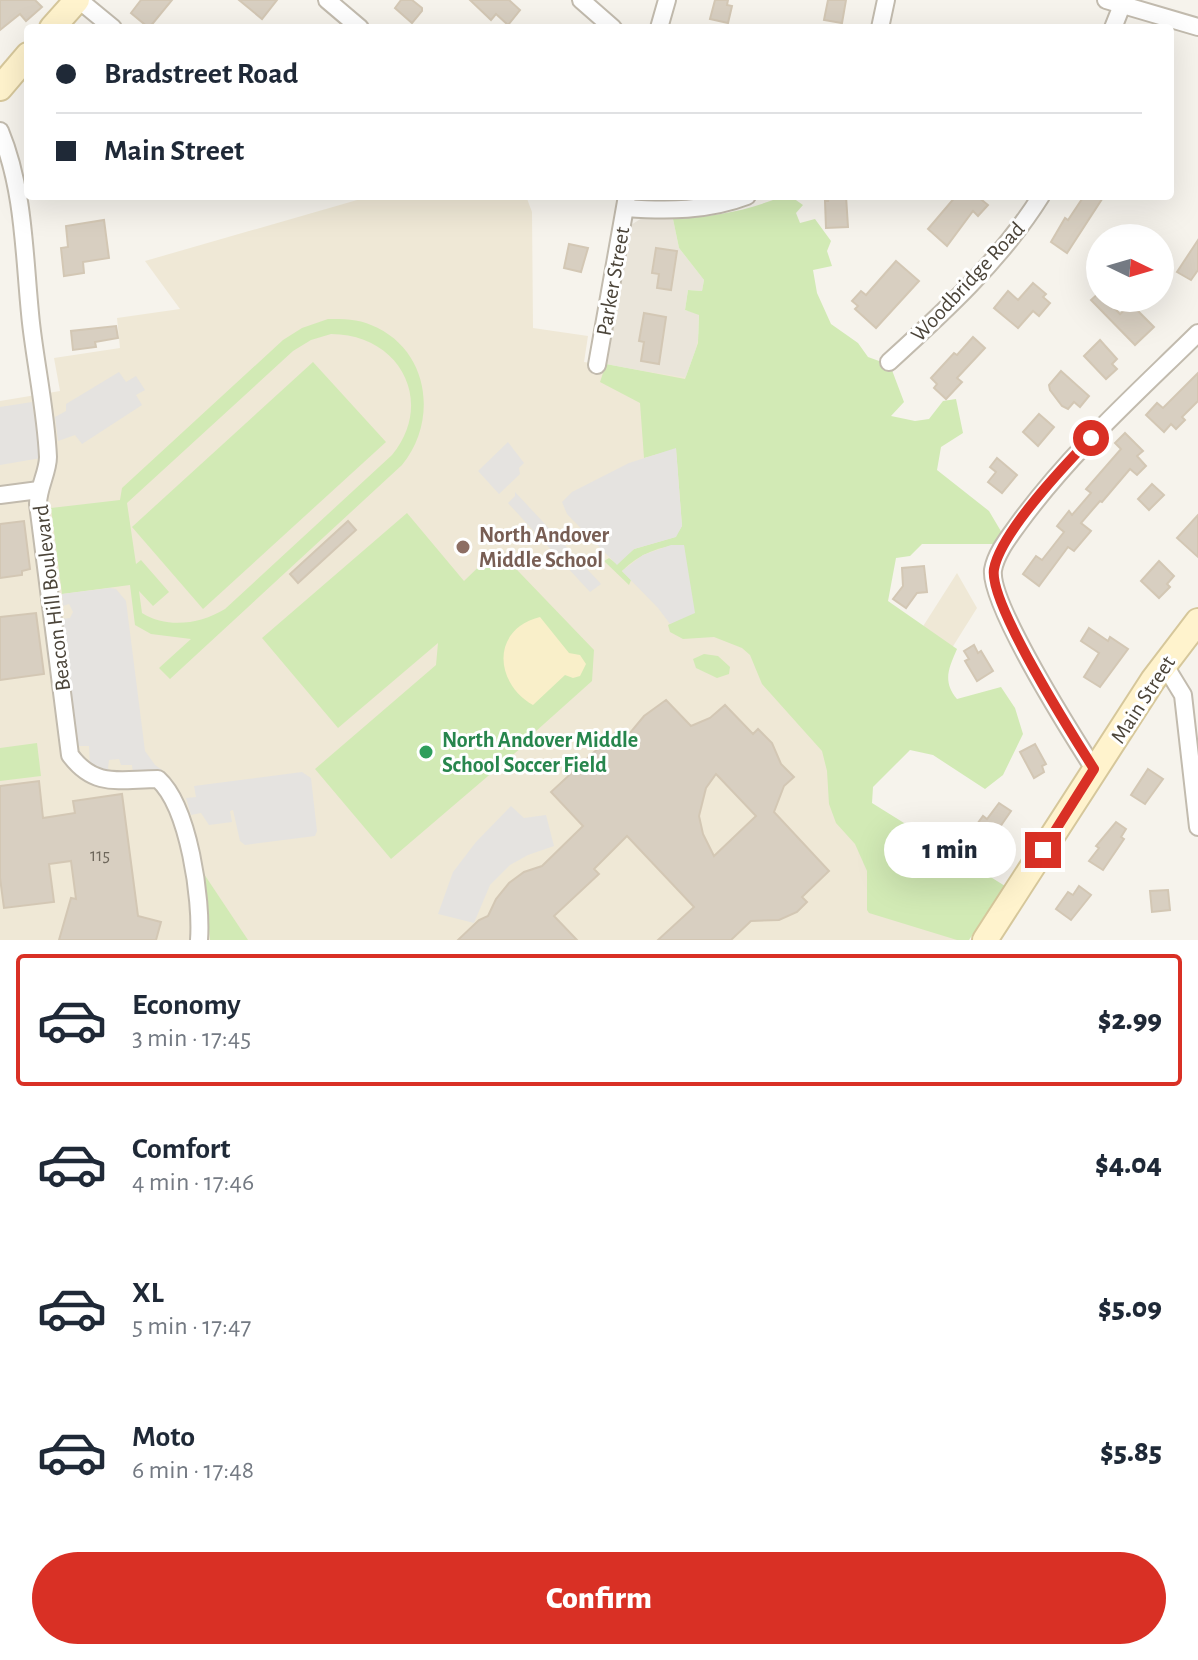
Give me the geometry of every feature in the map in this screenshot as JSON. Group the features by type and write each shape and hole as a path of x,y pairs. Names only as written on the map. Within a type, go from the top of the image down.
{"main road":[{"path":"56,24 78,0"},
{"path":"0,88 24,60"},
{"name":"Main Street","path":"985,940 1164,664 1198,621"}],"street":[{"path":"78,0 108,24"},
{"path":"327,0 355,24"},
{"path":"581,0 608,24"},
{"path":"660,24 667,0"},
{"path":"881,24 886,0"},
{"path":"1114,24 1117,2 1198,27"},
{"name":"Beacon Hill Boulevard","path":"0,131 8,153 21,215 48,461 38,504 70,755 78,767 104,781 158,779 168,790 180,816 189,850 199,940"},
{"path":"626,202 691,209 736,200"},
{"name":"Woodbridge Road","path":"889,362 1008,243 1038,200"},
{"name":"Parker Street","path":"597,365 626,202"},
{"path":"1094,769 1006,618 993,571 1002,547 1069,460 1198,333"},
{"path":"0,495 39,490"},
{"path":"1164,664 1183,695 1194,754 1198,827"}],"shaded area":[{"name":"North Andover Middle School","path":"357,200 528,200 532,212 533,328 588,336 584,362 690,378 703,314 841,613 906,653 957,573 977,608 851,809 958,940 0,940 0,401 60,391 54,358 120,348 117,318 180,309 145,261"},
{"path":"642,218 673,219 679,248 704,280 702,291 688,290 685,310 699,314 698,343 685,379 606,364 631,225"},
{"path":"119,372 126,382 136,376 145,390 136,395 142,405 82,444 75,435 58,441 55,417 66,411 66,404"},
{"path":"32,402 41,458 0,465 0,407"},
{"path":"508,442 524,463 519,468 520,474 499,494 478,471"},
{"path":"676,448 682,526 676,537 634,549 617,565 567,514 562,502 572,492 629,463"},
{"path":"515,492 601,584 590,592 508,503"},
{"path":"671,545 684,545 695,613 670,624 622,571 643,555"},
{"path":"116,589 126,601 145,751 162,770 133,773 132,765 121,765 119,759 109,760 111,772 100,774 90,766 89,746 76,746 61,619 70,618 73,612 69,604 63,606 62,594"},
{"path":"302,772 311,778 315,836 245,845 240,841 233,810 230,811 232,822 209,825 201,813 191,815 186,798 196,797 194,786"},
{"path":"511,806 524,818 546,815 554,846 510,865 490,885 474,923 438,914 453,872 476,842"}],"green space":[{"path":"772,200 796,200 803,205 796,213 800,223 815,219 831,241 827,251 832,266 813,270 817,293 831,324 858,343 868,357 890,365 904,402 891,416 915,421 929,419 943,401 956,399 963,433 941,447 937,470 989,511 1002,533 993,544 922,544 910,556 896,558 888,601 957,649 948,680 957,699 1001,687 1015,708 1023,734 1003,775 985,789 933,755 910,750 873,787 872,803 1005,886 969,940 957,940 869,913 867,871 855,844 836,823 829,804 822,751 762,684 750,655 742,648 714,637 683,639 670,632 668,625 687,615 684,545 659,549 636,560 622,571 631,580 629,585 604,561 609,558 617,564 634,549 675,537 682,526 676,449 644,458 640,403 600,382 606,364 685,379 698,343 699,315 685,310 688,290 702,291 704,280 679,248 673,219 755,206"},
{"path":"328,319 361,322 391,336 406,350 422,387 424,407 414,447 402,465 170,679 159,668 191,639 151,634 135,625 130,585 62,594 51,508 120,500 122,488 283,340 302,328","holes":["331,334 355,337 375,345 392,358 404,374 410,393 411,413 405,434 392,455 225,609 184,623 162,621 142,613 139,591 153,606 169,592 141,560 136,564 127,503 293,351 311,340"]},
{"path":"313,362 386,442 203,609 132,527"},
{"path":"407,513 464,581 497,549 594,650 592,681 535,732 536,735 391,859 315,769 436,665 438,643 338,728 262,638"},
{"path":"704,654 718,656 730,667 729,674 717,678 696,668 693,659"},
{"path":"37,743 41,776 0,781 0,748"},
{"path":"204,874 248,940 210,940"}],"sand":[{"path":"540,617 569,653 580,655 586,664 580,676 573,678 565,675 533,705 511,684 505,671 504,657 506,644 513,633 524,623"}],"building":[{"path":"0,0 35,0 42,7 26,21 20,14 0,30"},
{"path":"141,0 172,0 152,24 144,24 131,13"},
{"path":"239,0 277,0 262,19"},
{"path":"401,0 412,0 422,8 412,23 395,8"},
{"path":"470,0 509,0 520,10 509,24 496,14 491,20"},
{"path":"715,0 728,0 727,5 732,6 728,23 710,19"},
{"path":"828,0 846,0 842,23 824,20"},
{"path":"846,200 848,227 826,228 825,201"},
{"path":"953,200 982,200 988,205 978,216 973,211 947,246 928,229"},
{"path":"1081,200 1101,200 1067,253 1051,242 1065,218 1068,220"},
{"path":"104,220 109,258 83,262 84,273 64,276 61,248 68,247 66,226"},
{"path":"1198,240 1198,270 1191,280 1177,272"},
{"path":"569,244 588,248 581,272 564,268"},
{"path":"656,248 677,251 671,290 657,288 659,274 652,273"},
{"path":"896,261 919,281 876,328 855,309 858,306 852,301 861,291 866,295"},
{"path":"1033,283 1046,294 1043,297 1050,303 1039,316 1033,311 1018,328 994,308 1008,291 1018,300"},
{"path":"1103,312 1139,312 1154,327 1135,345"},
{"path":"644,313 666,317 659,364 641,361 644,342 639,341"},
{"path":"116,326 118,338 95,342 96,347 73,350 71,331"},
{"path":"973,337 985,348 957,378 962,382 946,399 934,388 937,384 931,378"},
{"path":"1100,340 1117,359 1112,364 1117,369 1106,379 1084,356"},
{"path":"1061,371 1089,396 1080,407 1074,402 1068,409 1062,406 1050,390 1049,385"},
{"path":"1198,373 1198,401 1182,417 1185,420 1176,429 1171,424 1164,432 1146,415 1157,403 1163,408"},
{"path":"1039,414 1054,427 1038,446 1023,432"},
{"path":"1125,433 1143,451 1137,456 1146,466 1137,475 1130,469 1100,501 1081,523 1091,531 1074,551 1068,547 1039,586 1023,574 1036,556 1042,560 1064,532 1057,526 1069,511 1072,515 1091,493 1086,489 1121,449 1115,443"},
{"path":"997,458 1017,475 1002,493 988,482 996,472 990,467"},
{"path":"1152,484 1164,495 1149,510 1138,499"},
{"path":"1198,515 1198,557 1177,538"},
{"path":"24,521 30,569 22,571 22,575 0,578 0,524"},
{"path":"348,521 356,530 298,583 290,574"},
{"path":"1159,561 1174,576 1167,584 1170,587 1159,598 1141,581"},
{"path":"924,566 927,592 917,593 906,608 893,599 903,586 902,568"},
{"path":"36,613 44,674 0,680 0,617"},
{"path":"1089,628 1108,641 1110,637 1128,649 1100,687 1084,677 1099,653 1081,641"},
{"path":"974,645 993,671 977,681 965,661 969,659 964,651"},
{"path":"666,700 691,726 710,718 725,705 753,734 758,729 772,743 781,764 794,777 784,786 774,812 829,871 802,897 807,902 797,912 779,920 751,921 731,940 658,940 694,907 627,836 594,869 599,874 554,916 577,940 458,940 479,920 488,916 509,883 524,872 542,866 583,826 551,792 617,731 625,739 644,716","holes":["716,774 756,816 714,856 703,834 699,816 706,788"]},
{"path":"1035,744 1046,764 1042,766 1044,772 1034,778 1020,752"},
{"path":"1148,769 1163,779 1145,804 1131,795"},
{"path":"39,781 43,818 75,813 73,801 122,794 138,916 161,922 156,940 59,940 71,898 76,899 71,861 49,864 54,902 4,908 0,878 0,786"},
{"path":"999,803 1011,811 979,857 962,845 983,816 987,819"},
{"path":"1116,822 1126,829 1121,837 1124,839 1103,870 1089,861 1099,848 1096,846"},
{"path":"1079,886 1091,895 1071,920 1056,909 1068,892 1073,895"},
{"path":"1168,890 1170,910 1152,912 1150,891"}],"place":[{"name":"North Andover Middle School","path":"463,547"},
{"name":"North Andover Middle School Soccer Field","path":"426,752"}],"route":[{"path":"1043,850 1094,769 1006,618 993,571 1002,547 1022,519 1069,460 1091,438"}]}
